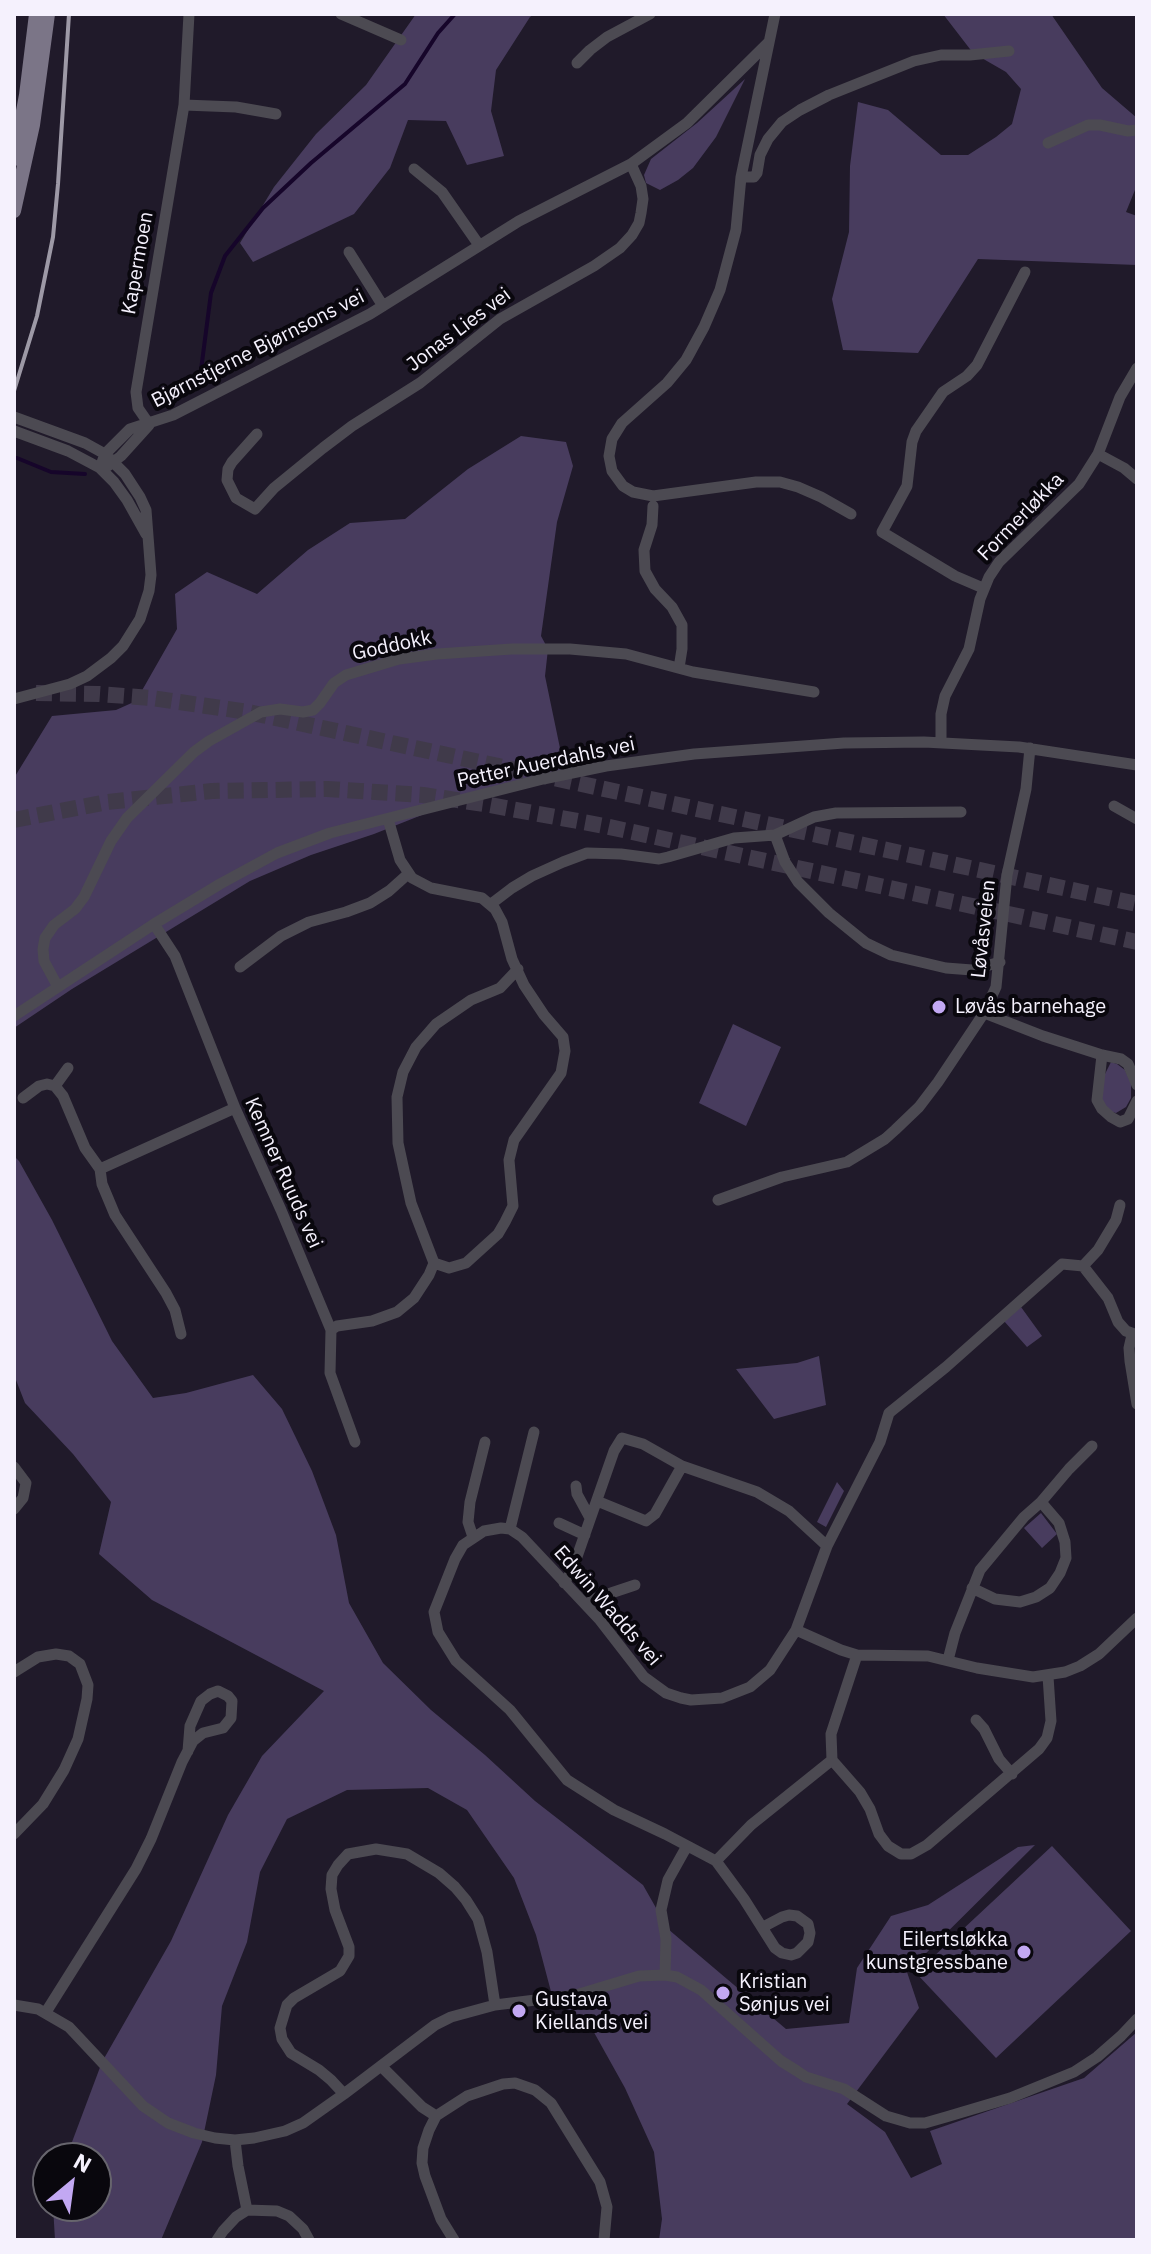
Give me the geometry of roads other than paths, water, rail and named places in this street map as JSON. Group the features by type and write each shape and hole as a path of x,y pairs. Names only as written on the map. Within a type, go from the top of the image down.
{"main road":[{"path":"14,159 28,83 36,14"},
{"path":"14,211 35,111 48,14"}],"street":[{"name":"Kapermoen","path":"149,424 136,401 137,378 184,105 189,14"},
{"path":"341,14 401,40"},
{"path":"577,63 607,37 650,14"},
{"path":"775,14 741,177 736,230 720,290 686,360 667,383 622,423 612,439 609,456 612,471 623,486 633,492 653,496 756,482 780,482 821,497 851,514"},
{"name":"Bjørnstjerne Bjørnsons vei","path":"100,468 130,429 185,409 383,306 519,221 631,164 687,123 768,43"},
{"path":"741,177 754,177 757,173 760,155 782,122 829,95 914,61 941,55 1009,51"},
{"path":"184,105 236,107 276,114"},
{"path":"1048,143 1088,125 1137,130"},
{"name":"Jonas Lies vei","path":"257,434 232,462 227,480 236,498 255,509 274,488 323,448 420,383 500,319 620,248 639,223 643,199 631,164"},
{"path":"414,169 442,192 479,245"},
{"name":"Bjørnstjerne Bjørnsons vei","path":"349,252 383,306"},
{"path":"983,588 955,576 882,532 907,486 913,437 943,392 977,365 1025,272"},
{"name":"Formerløkka","path":"941,743 941,714 945,696 972,642 983,588 999,562 1079,484 1098,454 1120,397 1137,368"},
{"path":"14,417 75,438 109,459 125,474 146,510 151,575 140,619 123,646 100,668 55,690 14,699"},
{"path":"14,431 68,451 100,468 127,500 148,539"},
{"path":"1098,454 1137,479"},
{"path":"653,506 652,525 644,550 645,571 682,625 679,668"},
{"name":"Goddokk","path":"58,987 44,961 45,938 54,925 75,909 84,897 121,825 194,752 217,735 261,712 280,709 310,711 319,705 334,683 346,675 399,659 437,654 570,649 626,654 679,668 814,692"},
{"name":"Petter Auerdahls vei","path":"14,1016 154,924 277,853 330,833 543,779 635,761 823,744 941,743 1030,748 1137,765"},
{"name":"Løvåsveien","path":"718,1200 782,1177 847,1162 885,1139 919,1107 938,1082 993,996 1000,962 1007,875 1026,789 1030,748"},
{"path":"1114,806 1137,819"},
{"path":"491,904 532,876 587,853 659,859 734,838 775,835 824,814 961,812"},
{"path":"388,819 400,860 408,874 431,888 476,896 491,904 499,915 512,959 524,985 563,1037 564,1063 556,1083 514,1140 509,1169 513,1206 498,1234 466,1263 449,1268 434,1263"},
{"path":"775,835 785,862 798,882 866,943 891,955 946,968 972,970 1000,962"},
{"path":"240,967 288,932 309,922 370,903 408,874"},
{"name":"Kemner Ruuds vei","path":"154,924 175,956 235,1108 331,1330 330,1373 355,1442"},
{"path":"331,1330 397,1312 422,1288 434,1263 411,1203 398,1143 397,1097 403,1072 416,1047 436,1024 471,1000 500,988 518,969"},
{"path":"984,1013 1013,1026 1121,1059 1128,1064 1137,1085"},
{"path":"1102,1055 1097,1100 1102,1109 1120,1122 1133,1120 1137,1101"},
{"path":"55,1086 68,1068"},
{"path":"23,1098 47,1084 55,1086 63,1096 85,1148 100,1169 102,1184 115,1215 166,1293 175,1310 181,1334"},
{"path":"100,1169 235,1108"},
{"path":"1120,1205 1116,1220 1098,1250 1083,1266 1108,1298 1118,1322 1134,1335 1129,1348 1136,1401"},
{"name":"Edwin Wadds vei","path":"510,1529 522,1537 586,1605 644,1677 666,1693 691,1700 722,1698 750,1687 770,1670 796,1630 827,1546 880,1442 889,1413 1062,1264 1083,1266"},
{"path":"534,1432 510,1529 492,1529 463,1545 434,1612 438,1632 456,1661 510,1710 567,1780 614,1810 716,1861 763,1927"},
{"path":"564,1583 572,1571 614,1451 622,1438 643,1444 682,1466 757,1492 789,1511 827,1546"},
{"path":"473,1537 468,1522 470,1502 485,1442"},
{"path":"948,1660 955,1633 980,1570 1092,1446"},
{"path":"597,1501 646,1521 655,1514 682,1466"},
{"path":"14,1467 26,1483 23,1498 14,1509"},
{"path":"576,1486 590,1518"},
{"path":"972,1588 995,1599 1020,1602 1050,1588 1066,1558 1065,1542 1059,1523 1041,1502"},
{"path":"559,1523 585,1535"},
{"path":"586,1605 596,1598 635,1585"},
{"path":"796,1630 857,1655 928,1656 1014,1675 1048,1676 1065,1672 1099,1654 1137,1618"},
{"path":"14,1672 38,1657 56,1654 69,1656 80,1664 88,1685 78,1739 64,1770 43,1804 14,1834"},
{"path":"857,1655 831,1734 832,1760 860,1792 879,1834 888,1846 901,1854 911,1854 927,1845 1039,1749 1047,1738 1051,1721 1048,1676"},
{"path":"46,2012 136,1869 193,1741 203,1733 223,1728 231,1718 232,1701 228,1696 218,1691 201,1701 190,1726 188,1751"},
{"path":"976,1720 999,1759 1012,1774"},
{"path":"716,1861 751,1825 832,1760"},
{"path":"665,1975 666,1939 661,1910 668,1880 687,1846"},
{"path":"344,2094 319,2070 291,2053 282,2039 280,2028 287,2005 340,1971 349,1956 331,1889 332,1875 348,1854 376,1849 407,1854 439,1873 455,1887 478,1919 487,1952 495,2005"},
{"path":"14,2005 46,2012 69,2027 130,2093 168,2123 194,2133 235,2140 285,2131 303,2123 435,2025 469,2011 576,1995 639,1976 677,1977 701,1990 781,2061 806,2077 844,2089 886,2116 910,2123 925,2123 984,2106 1074,2072 1097,2057 1137,2019"},
{"path":"381,2066 422,2107 436,2116"},
{"path":"454,2240 435,2204 422,2163 426,2139 436,2116 467,2096 503,2084 521,2085 543,2096 559,2114 600,2182 607,2207 604,2240"},
{"path":"235,2140 247,2210"},
{"path":"217,2240 236,2217 247,2210 277,2211 289,2216 303,2229 309,2240"}],"waterway":[{"path":"188,390 201,370 211,293 225,256 263,208 405,84 438,33 455,14"},
{"path":"17,458 51,472 85,474"}],"tunnel":[{"path":"36,693 152,698 248,712 1137,904"},
{"path":"14,820 107,802 212,791 327,789 423,795 605,826 1137,942"}],"railway":[{"path":"14,391 37,316 53,237 69,14"}],"place":[{"name":"Løvås barnehage","path":"939,1007"},
{"name":"Eilertsløkka kunstgressbane","path":"1024,1952"},
{"name":"Kristian Sønjus vei","path":"723,1993"},
{"name":"Gustava Kiellands vei","path":"519,2011"}]}
